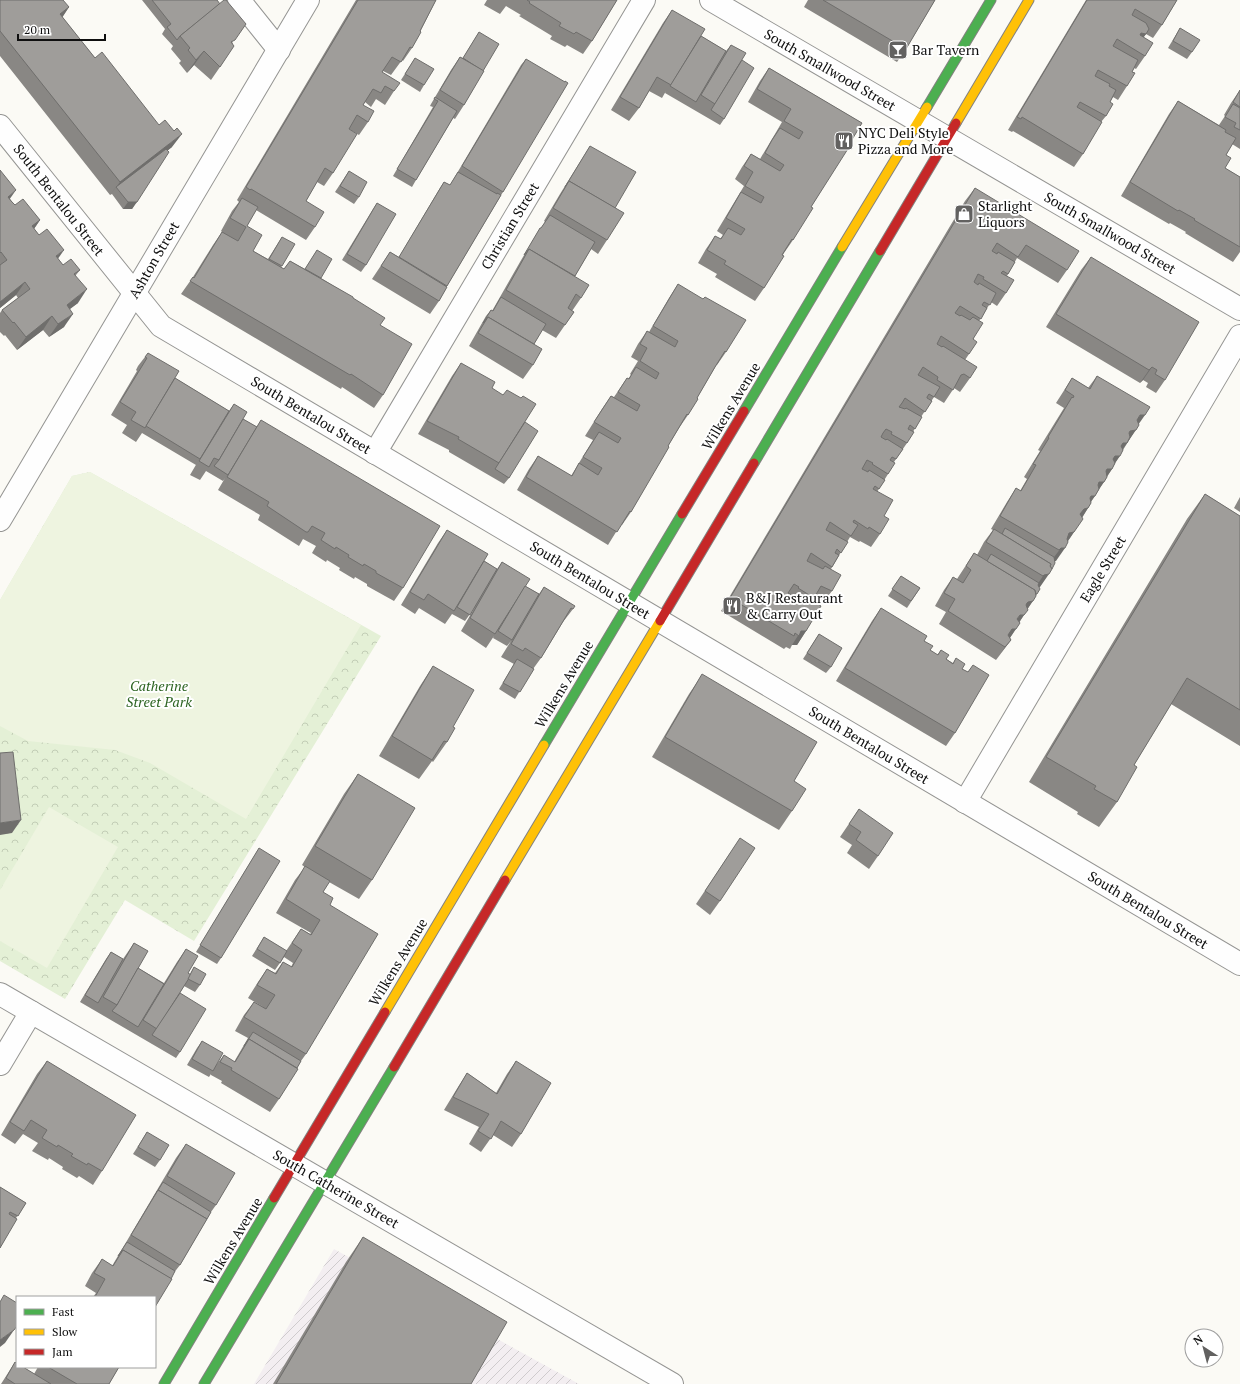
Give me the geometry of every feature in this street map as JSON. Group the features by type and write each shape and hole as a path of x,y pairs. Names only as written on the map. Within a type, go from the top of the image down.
{"main road":[{"name":"Wilkens Avenue","path":"164,1384 629,603 991,0"},
{"path":"204,1384 1029,0"}],"street":[{"path":"239,0 279,50"},
{"name":"Ashton Street","path":"0,520 308,0"},
{"name":"Christian Street","path":"375,452 644,0"},
{"name":"South Smallwood Street","path":"710,0 1240,309"},
{"name":"South Bentalou Street","path":"0,126 161,326 1240,964"},
{"name":"Eagle Street","path":"965,802 1240,336"},
{"name":"South Catherine Street","path":"0,994 672,1384"},
{"path":"0,1064 31,1012"}],"shaded area":[{"path":"334,1249 579,1384 254,1384"}],"green space":[{"name":"Catherine Street Park","path":"90,472 381,636 194,941 125,900 65,999 0,961 0,600 72,476"},
{"name":"Catherine Street Park","path":"90,472 361,625 246,819 150,763 115,750 28,741 0,726 0,600 72,476"},
{"path":"49,807 118,847 47,968 0,941 0,890"}],"building":[{"path":"0,0 63,0 69,7 60,14 95,58 102,52 159,125 165,120 174,131 177,128 182,134 120,182 0,31"},
{"path":"152,0 217,0 220,4 177,40 167,27 171,24"},
{"path":"224,0 226,0 246,24 235,40 231,42 234,46 220,67 204,51 196,60 188,50 190,48 180,36"},
{"path":"358,0 436,0 412,48 410,47 401,62 392,57 382,72 400,83 394,91 385,86 381,93 373,89 363,105 374,111 368,122 357,115 349,129 357,134 333,173 325,168 306,201 324,212 315,227 246,187"},
{"path":"527,0 617,0 592,41 576,32 574,34 559,26 561,23 529,3 530,2"},
{"path":"823,0 935,0 906,49"},
{"path":"1087,0 1177,0 1162,25 1135,9 1132,15 1146,23 1149,29 1146,34 1141,33 1140,35 1153,43 1145,56 1117,39 1113,46 1138,60 1132,72 1135,73 1127,86 1098,70 1095,76 1110,84 1109,86 1116,90 1110,102 1113,104 1106,116 1080,102 1077,107 1102,122 1083,154 1022,117 1021,119 1017,117"},
{"path":"672,10 705,29 671,85 657,77 639,108 620,97"},
{"path":"1180,28 1200,40 1192,52 1173,41"},
{"path":"479,32 499,44 483,71 463,58"},
{"path":"701,36 726,51 696,102 670,86"},
{"path":"731,45 746,53 715,104 701,95"},
{"path":"460,57 484,71 464,105 440,90"},
{"path":"415,58 434,69 424,85 405,74"},
{"path":"526,59 568,83 503,192 462,166"},
{"path":"742,60 754,68 724,119 711,110"},
{"path":"769,68 862,123 850,143 851,144 811,207 813,208 782,255 784,256 764,288 724,264 726,261 707,250 715,236 721,239 728,228 741,235 745,229 726,218 741,192 761,203 764,197 745,186 753,172 744,166 751,154 780,171 784,165 765,153 772,140 780,128 799,139 803,132 784,121 791,109 757,89"},
{"path":"1240,90 1240,107 1233,102"},
{"path":"435,97 457,111 416,180 397,169 438,101 434,99"},
{"path":"1178,101 1226,130 1225,132 1236,138 1226,155 1231,158 1225,168 1240,177 1240,247 1194,220 1195,219 1179,210 1178,211 1130,182"},
{"path":"1233,104 1240,108 1240,130 1234,127 1236,123 1225,117"},
{"path":"590,146 636,172 615,208 569,181 565,187"},
{"path":"166,149 169,152 137,202 128,202 116,187"},
{"path":"0,170 16,190 8,197 15,205 23,199 40,220 32,226 39,235 47,229 64,250 56,256 63,265 71,259 80,270 74,274 87,289 67,305 73,314 58,324 52,316 26,337 2,310 30,289 25,282 0,302 0,265 7,260 1,252 0,253"},
{"path":"349,171 367,182 359,197 340,186"},
{"path":"458,172 501,195 447,286 399,257 444,182 450,185"},
{"path":"569,181 624,213 607,240 553,208"},
{"path":"975,188 1079,251 1067,270 1026,245 1018,257 997,243 992,251 997,254 998,252 1015,262 1008,274 1003,271 1001,273 1014,280 1006,293 983,279 984,277 978,274 974,282 978,285 979,283 996,293 990,305 984,302 982,305 987,308 981,319 960,306 955,313 970,320 973,317 983,323 973,339 977,342 969,354 941,336 937,344 942,347 943,346 977,367 970,378 964,374 961,375 953,390 937,380 938,377 923,367 918,375 940,387 934,397 929,394 927,397 932,401 925,412 905,398 899,407 906,408 922,417 915,429 910,425 908,429 914,432 907,443 891,434 892,432 886,429 883,433 881,437 903,449 896,459 892,457 890,460 895,463 888,474 867,460 862,469 868,472 869,470 885,480 879,489 875,486 873,489 893,500 884,516 889,519 880,534 869,527 868,529 854,520 853,522 858,525 851,536 830,522 826,530 848,542 841,553 837,549 835,553 839,555 832,567 811,553 807,561 823,569 825,566 841,575 832,591 821,586 814,598 794,584 788,593 794,596 795,594 805,600 806,597 821,606 806,631 801,631 799,636 795,633 794,636 730,598"},
{"path":"242,198 258,207 247,226 262,235 253,251 284,269 290,261 353,297 385,318 380,325 412,344 383,395 351,374 350,375 190,281 193,277 194,278 222,232 238,241 246,227 230,218"},
{"path":"377,203 396,214 366,265 347,254"},
{"path":"550,215 595,242 575,276 529,249 524,255 540,228"},
{"path":"282,237 295,244 282,266 269,259"},
{"path":"529,249 589,285 581,298 576,294 568,308 574,312 565,325 506,290"},
{"path":"317,250 332,259 321,278 305,269"},
{"path":"390,252 447,287 439,301 381,266"},
{"path":"1091,257 1199,322 1165,380 1155,374 1157,370 1152,367 1149,370 1056,314"},
{"path":"678,284 703,299 705,297 746,320 715,367 697,398 698,399 688,415 687,414 668,446 669,447 631,512 630,511 617,532 526,477 538,456 572,476 579,463 598,475 602,468 583,457 599,432 618,443 621,438 594,422 611,396 637,411 640,405 618,392 627,378 629,379 636,367 656,379 659,373 640,361 647,348 640,344 647,331 675,347 678,341 653,326"},
{"path":"501,297 546,324 534,344 488,317 483,323 491,310 493,311"},
{"path":"488,317 542,349 533,365 478,333"},
{"path":"148,353 179,371 145,428 131,420 136,412 120,402 147,358 145,357"},
{"path":"461,363 495,382 492,388 503,395 507,390 521,398 523,396 536,404 499,463 458,439 459,437 427,421"},
{"path":"1097,376 1150,407 1145,415 1140,415 1137,420 1139,425 1136,430 1130,431 1130,437 1127,443 1123,443 1121,446 1123,450 1120,456 1115,456 1113,459 1115,463 1112,469 1107,469 1107,477 1104,482 1099,482 1099,489 1095,496 1091,496 1090,498 1091,503 1088,508 1084,509 1080,514 1083,519 1074,532 1069,533 1067,539 1068,542 1065,548 1061,548 1059,550 1000,516 1016,488 1021,491 1036,465 1033,464 1049,438 1048,437 1072,397 1073,398 1074,396 1065,390 1072,378 1090,389"},
{"path":"175,378 229,411 200,459 146,426"},
{"path":"234,404 247,412 219,460 214,458 209,467 199,461"},
{"path":"243,419 257,427 228,475 214,466"},
{"path":"261,420 440,526 403,588 376,573 376,571 364,564 363,566 348,557 349,555 336,547 335,549 321,540 325,533 312,526 308,532 306,532 267,506 269,502 227,477"},
{"path":"525,422 538,431 509,478 495,469"},
{"path":"1205,494 1240,516 1240,710 1187,678 1134,765 1137,767 1117,802 1094,789 1096,786 1046,757"},
{"path":"1005,528 1054,557 1055,563 1052,569 1050,566 1051,564 1002,534"},
{"path":"994,529 1051,564 1050,566 1052,569 1049,574 1043,576 986,542"},
{"path":"447,530 488,554 454,611 428,594 424,600 410,592"},
{"path":"974,553 1035,590 1036,596 1033,601 1027,603 1026,605 1028,610 1024,615 1020,615 1017,619 1020,623 1016,629 1012,629 1008,635 1011,640 1005,647 948,611 955,599 944,593 953,577 963,583 971,570 966,566"},
{"path":"991,554 1039,583 1038,585 1040,589 1037,594 1035,590 987,561"},
{"path":"484,561 497,569 470,615 457,607"},
{"path":"502,562 530,579 495,634 470,618"},
{"path":"901,576 920,588 911,601 892,589"},
{"path":"525,586 539,594 512,640 498,631"},
{"path":"544,587 575,606 573,609 571,608 541,658 525,648 523,651 511,644"},
{"path":"881,608 927,636 924,641 933,646 930,650 938,655 941,650 949,655 946,659 953,664 956,658 965,664 962,669 968,672 973,665 989,675 955,733 845,668"},
{"path":"819,634 842,648 831,667 807,653"},
{"path":"517,659 534,669 520,692 503,683"},
{"path":"433,666 474,690 453,727 455,728 447,742 444,741 432,760 392,736"},
{"path":"702,674 817,742 794,781 806,789 792,811 665,737"},
{"path":"13,752 21,820 0,823 0,753"},
{"path":"358,774 415,808 372,880 315,846"},
{"path":"859,809 893,833 878,856 856,840 861,832 849,824"},
{"path":"740,838 755,848 720,901 705,891"},
{"path":"259,848 280,861 221,958 200,945"},
{"path":"305,866 330,881 323,892 333,898 330,905 378,934 306,1054 244,1017 254,1002 266,1009 275,995 257,985 267,969 276,974 283,962 292,967 302,950 292,943 301,929 311,935 320,920 286,899"},
{"path":"264,937 287,951 280,963 257,949"},
{"path":"134,943 148,951 117,1005 103,997"},
{"path":"186,949 198,956 188,973 191,975 157,1029 143,1020"},
{"path":"111,952 123,959 98,1003 85,995"},
{"path":"194,967 206,974 200,985 188,979"},
{"path":"138,968 164,984 138,1027 112,1011"},
{"path":"180,993 206,1009 180,1052 152,1035"},
{"path":"253,1032 301,1061 297,1068 249,1039 244,1046"},
{"path":"249,1039 298,1069 279,1099 231,1070 232,1068 220,1062 224,1055 235,1062"},
{"path":"202,1041 223,1053 213,1071 192,1059"},
{"path":"47,1061 136,1115 102,1171 88,1163 87,1165 71,1156 73,1154 58,1145 57,1147 42,1138 47,1130 31,1120 24,1131 10,1122"},
{"path":"516,1061 551,1083 521,1134 501,1121 491,1139 478,1131 489,1114 453,1097 467,1073 497,1094"},
{"path":"147,1132 169,1145 160,1160 138,1147"},
{"path":"186,1144 235,1173 216,1205 167,1176"},
{"path":"163,1182 211,1212 207,1219 158,1190"},
{"path":"0,1187 26,1203 18,1216 10,1212 9,1214 17,1219 0,1248"},
{"path":"158,1190 207,1219 180,1265 131,1235"},
{"path":"363,1237 507,1322 471,1384 276,1384"},
{"path":"127,1242 175,1271 171,1279 123,1250 118,1256"},
{"path":"123,1250 172,1279 156,1305 156,1296 96,1296 105,1279 94,1273 102,1259 113,1266"},
{"path":"4,1295 16,1302 16,1327 0,1340 0,1302"},
{"path":"15,1362 16,1368 25,1368 51,1384 15,1384 6,1378"},
{"path":"50,1368 118,1368 109,1384 77,1384"}],"traffic: fast":[{"path":"927,107 991,0"},
{"path":"744,411 842,247"},
{"path":"754,463 880,251"},
{"path":"544,745 682,514"},
{"path":"204,1384 394,1067"},
{"path":"164,1384 274,1198"}],"traffic: slow":[{"path":"956,123 1029,0"},
{"path":"842,247 927,107"},
{"path":"505,880 660,621"},
{"path":"385,1012 544,745"}],"traffic: jam":[{"path":"880,251 956,123"},
{"path":"682,514 744,411"},
{"path":"660,621 754,463"},
{"path":"394,1067 505,880"},
{"path":"274,1198 385,1012"}],"place":[{"name":"Bar Tavern","path":"898,50"},
{"name":"NYC Deli Style Pizza and More","path":"844,141"},
{"name":"Starlight Liquors","path":"964,214"},
{"name":"B&J Restaurant & Carry Out","path":"732,606"}]}
